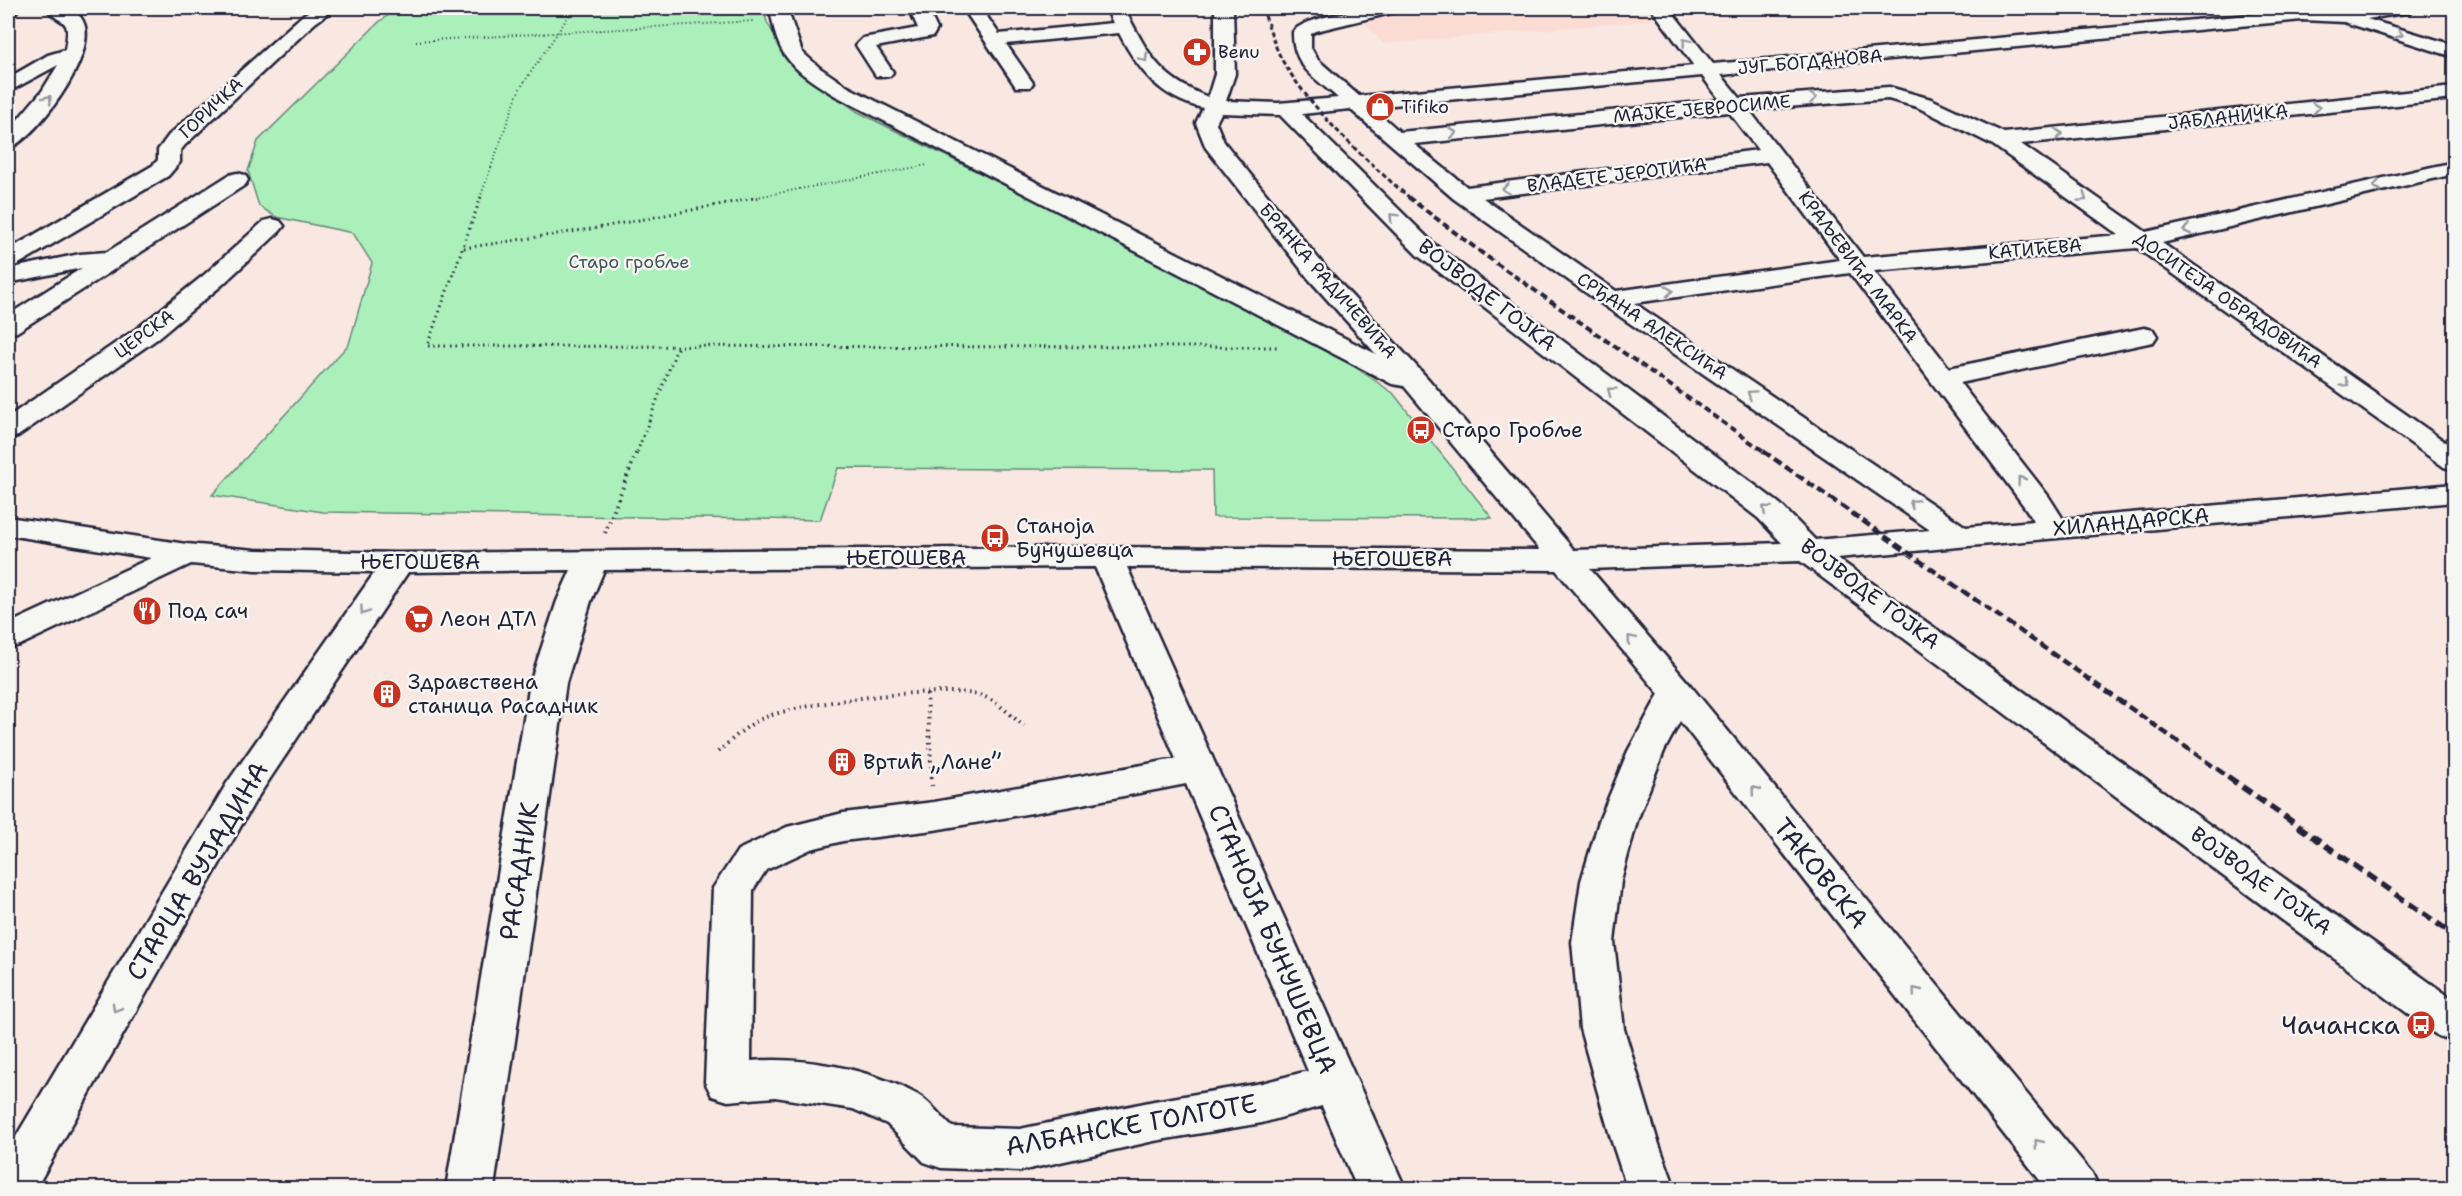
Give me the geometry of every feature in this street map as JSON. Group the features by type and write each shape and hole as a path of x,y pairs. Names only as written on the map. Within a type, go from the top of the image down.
{"street":[{"path":"8,142 55,89 78,36 77,26 71,15 55,8"},
{"name":"ГОРИЧКА","path":"8,260 160,171 169,162 169,150 177,140 309,19 326,8"},
{"path":"883,72 865,45 870,42 920,34 928,30 918,8"},
{"path":"972,8 1023,83"},
{"path":"1115,8 1124,27 1156,76 1188,98 1214,105 1225,74 1224,8"},
{"name":"СРЂАНА АЛЕКСИЋА","path":"1389,8 1332,20 1302,32 1302,48 1310,63 1353,103 1462,194 1611,299 1960,537"},
{"name":"КРАЉЕВИЋА МАРКА","path":"1666,8 1708,71 2038,503 2054,529"},
{"path":"2223,8 2254,19"},
{"name":"ЈУГ БОГДАНОВА","path":"1214,105 1285,109 2254,19 2302,15 2344,17 2404,8"},
{"path":"780,14 790,48 812,71 841,91 878,112 1420,387"},
{"path":"2344,17 2454,51"},
{"path":"994,40 1124,27"},
{"path":"8,86 55,59 71,54"},
{"name":"МАЈКЕ ЈЕВРОСИМЕ","path":"1395,139 1734,105 1889,93 1924,103 2001,140"},
{"name":"ЈАБЛАНИЧКА","path":"2001,140 2454,93"},
{"name":"БРАНКА РАДИЧЕВИЋА","path":"1214,105 1206,123 1214,143 1317,273 1420,387 1565,560"},
{"name":"ВОЈВОДЕ ГОЈКА","path":"1285,109 1426,250 1769,511 1807,551 2454,1023"},
{"name":"ДОСИТЕЈА ОБРАДОВИЋА","path":"2001,140 2454,461"},
{"name":"ВЛАДЕТЕ ЈЕРОТИЋА","path":"1462,194 1773,155"},
{"name":"КАТИЋЕВА","path":"1611,299 1857,265 2143,240 2454,168"},
{"path":"2419,176 2454,186"},
{"path":"8,326 237,180"},
{"name":"ЦЕРСКА","path":"8,430 148,333 213,280 272,226"},
{"path":"8,276 80,261 112,260"},
{"path":"1943,378 2144,336"},
{"name":"ХИЛАНДАРСКА","path":"1807,551 2454,493"},
{"name":"ЊЕГОШЕВА","path":"8,526 186,554 256,560 398,563 1107,557 1565,560 1807,551"},
{"path":"8,636 186,554"},
{"name":"СТАНОЈА БУНУШЕВЦА","path":"1107,557 1381,1188"},
{"name":"РАСАДНИК","path":"470,1188 548,683 574,601 592,560"},
{"name":"ТАКОВСКА","path":"1565,560 1677,693 2075,1188"},
{"name":"СТАРЦА ВУЈАДИНА","path":"11,1188 240,793 398,563"},
{"path":"1651,1188 1634,1139 1602,1029 1593,942 1601,880 1618,821 1646,751 1677,693"},
{"path":"934,816 1072,793 1199,768"},
{"name":"АЛБАНСКЕ ГОЛГОТЕ","path":"934,816 843,827 801,837 752,860 733,888 728,1082 775,1078 859,1090 903,1110 941,1147 1020,1150 1154,1120 1262,1103 1336,1083"}],"path":[{"path":"574,8 519,90 427,346 1282,347"},
{"path":"416,41 557,34 780,14"},
{"path":"464,248 597,228 968,157"},
{"path":"592,560 612,517 678,346"},
{"path":"718,752 743,731 766,717 820,705 946,692 980,695 1024,726"},
{"path":"927,694 934,816"}],"shaded area":[{"path":"1487,8 1643,8 1652,20 1384,44 1360,18"}],"green space":[{"name":"Старо гробље","path":"399,8 763,8 767,22 789,62 858,112 1321,344 1393,393 1492,518 1213,517 1212,470 838,468 820,520 323,512 212,495 349,344 372,263 353,233 276,217 259,206 248,171 258,141 380,21"}],"railway":[{"path":"1262,8 1282,60 1308,98 1340,134 1410,198"},
{"path":"1408,197 1486,256 1765,452"},
{"path":"1763,451 2230,778"},
{"path":"2228,777 2454,935"}],"place":[{"name":"Benu","path":"1197,52"},
{"name":"Tifiko","path":"1380,107"},
{"name":"Старо Гробље","path":"1421,430"},
{"name":"Станоја Бунушевца","path":"995,538"},
{"name":"Под сач","path":"147,611"},
{"name":"Леон ДТЛ","path":"419,619"},
{"name":"Здравствена станица Расадник","path":"387,694"},
{"name":"Вртић „Лане”","path":"842,762"},
{"name":"Чачанска","path":"2421,1025"}]}
